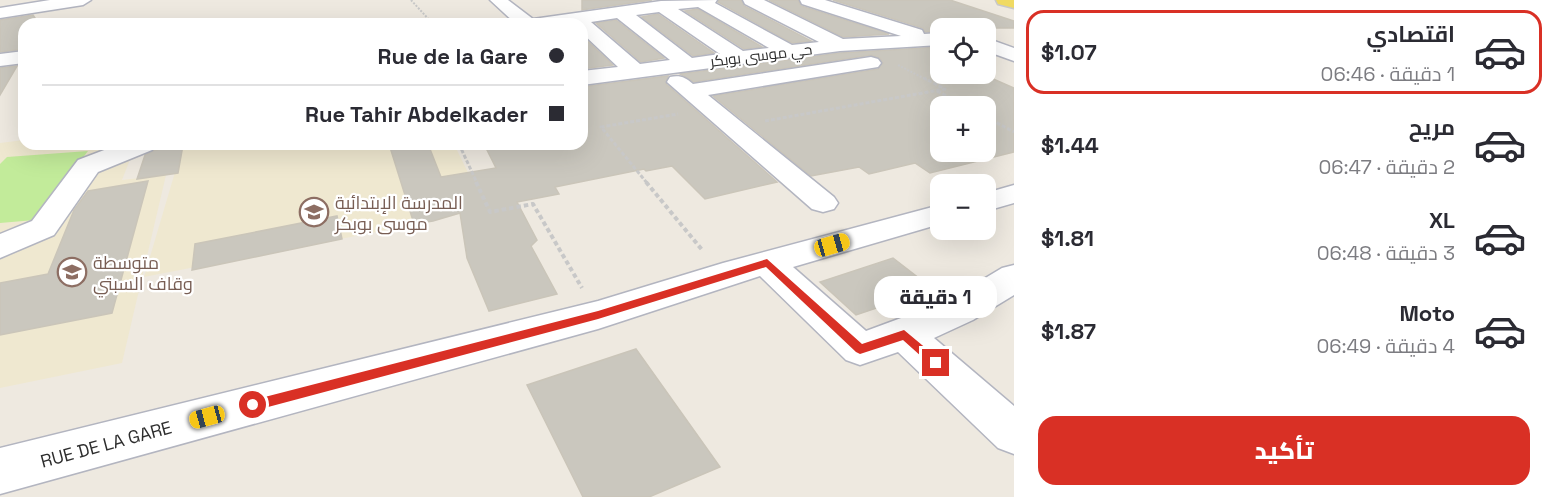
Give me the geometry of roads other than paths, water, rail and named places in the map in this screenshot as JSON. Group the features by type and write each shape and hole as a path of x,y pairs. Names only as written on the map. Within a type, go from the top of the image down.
{"main road":[{"path":"1004,0 1014,3"}],"street":[{"path":"498,0 520,18"},
{"path":"751,0 840,45"},
{"path":"808,0 930,41"},
{"path":"0,13 87,2"},
{"path":"78,18 87,2"},
{"path":"687,2 739,58"},
{"path":"576,18 687,2 788,51"},
{"path":"620,12 687,64"},
{"path":"588,29 635,71"},
{"path":"996,32 1005,31"},
{"name":"حي موسى بوبكر","path":"588,77 840,45 930,43"},
{"path":"689,91 889,60 930,45"},
{"path":"996,48 1014,55"},
{"path":"0,60 18,58"},
{"path":"661,68 823,203"},
{"path":"0,247 44,228 88,166 128,150"},
{"path":"996,199 1014,194"},
{"name":"RUE DE LA GARE","path":"0,471 598,315 723,275 930,217"},
{"path":"767,263 860,349 904,335 995,292 1014,277"},
{"path":"904,335 1014,434"}],"place":[{"name":"المدرسة الإبتدائية موسى بوبكر","path":"314,212"},
{"name":"متوسطة وقاف السبتي","path":"72,272"}]}
